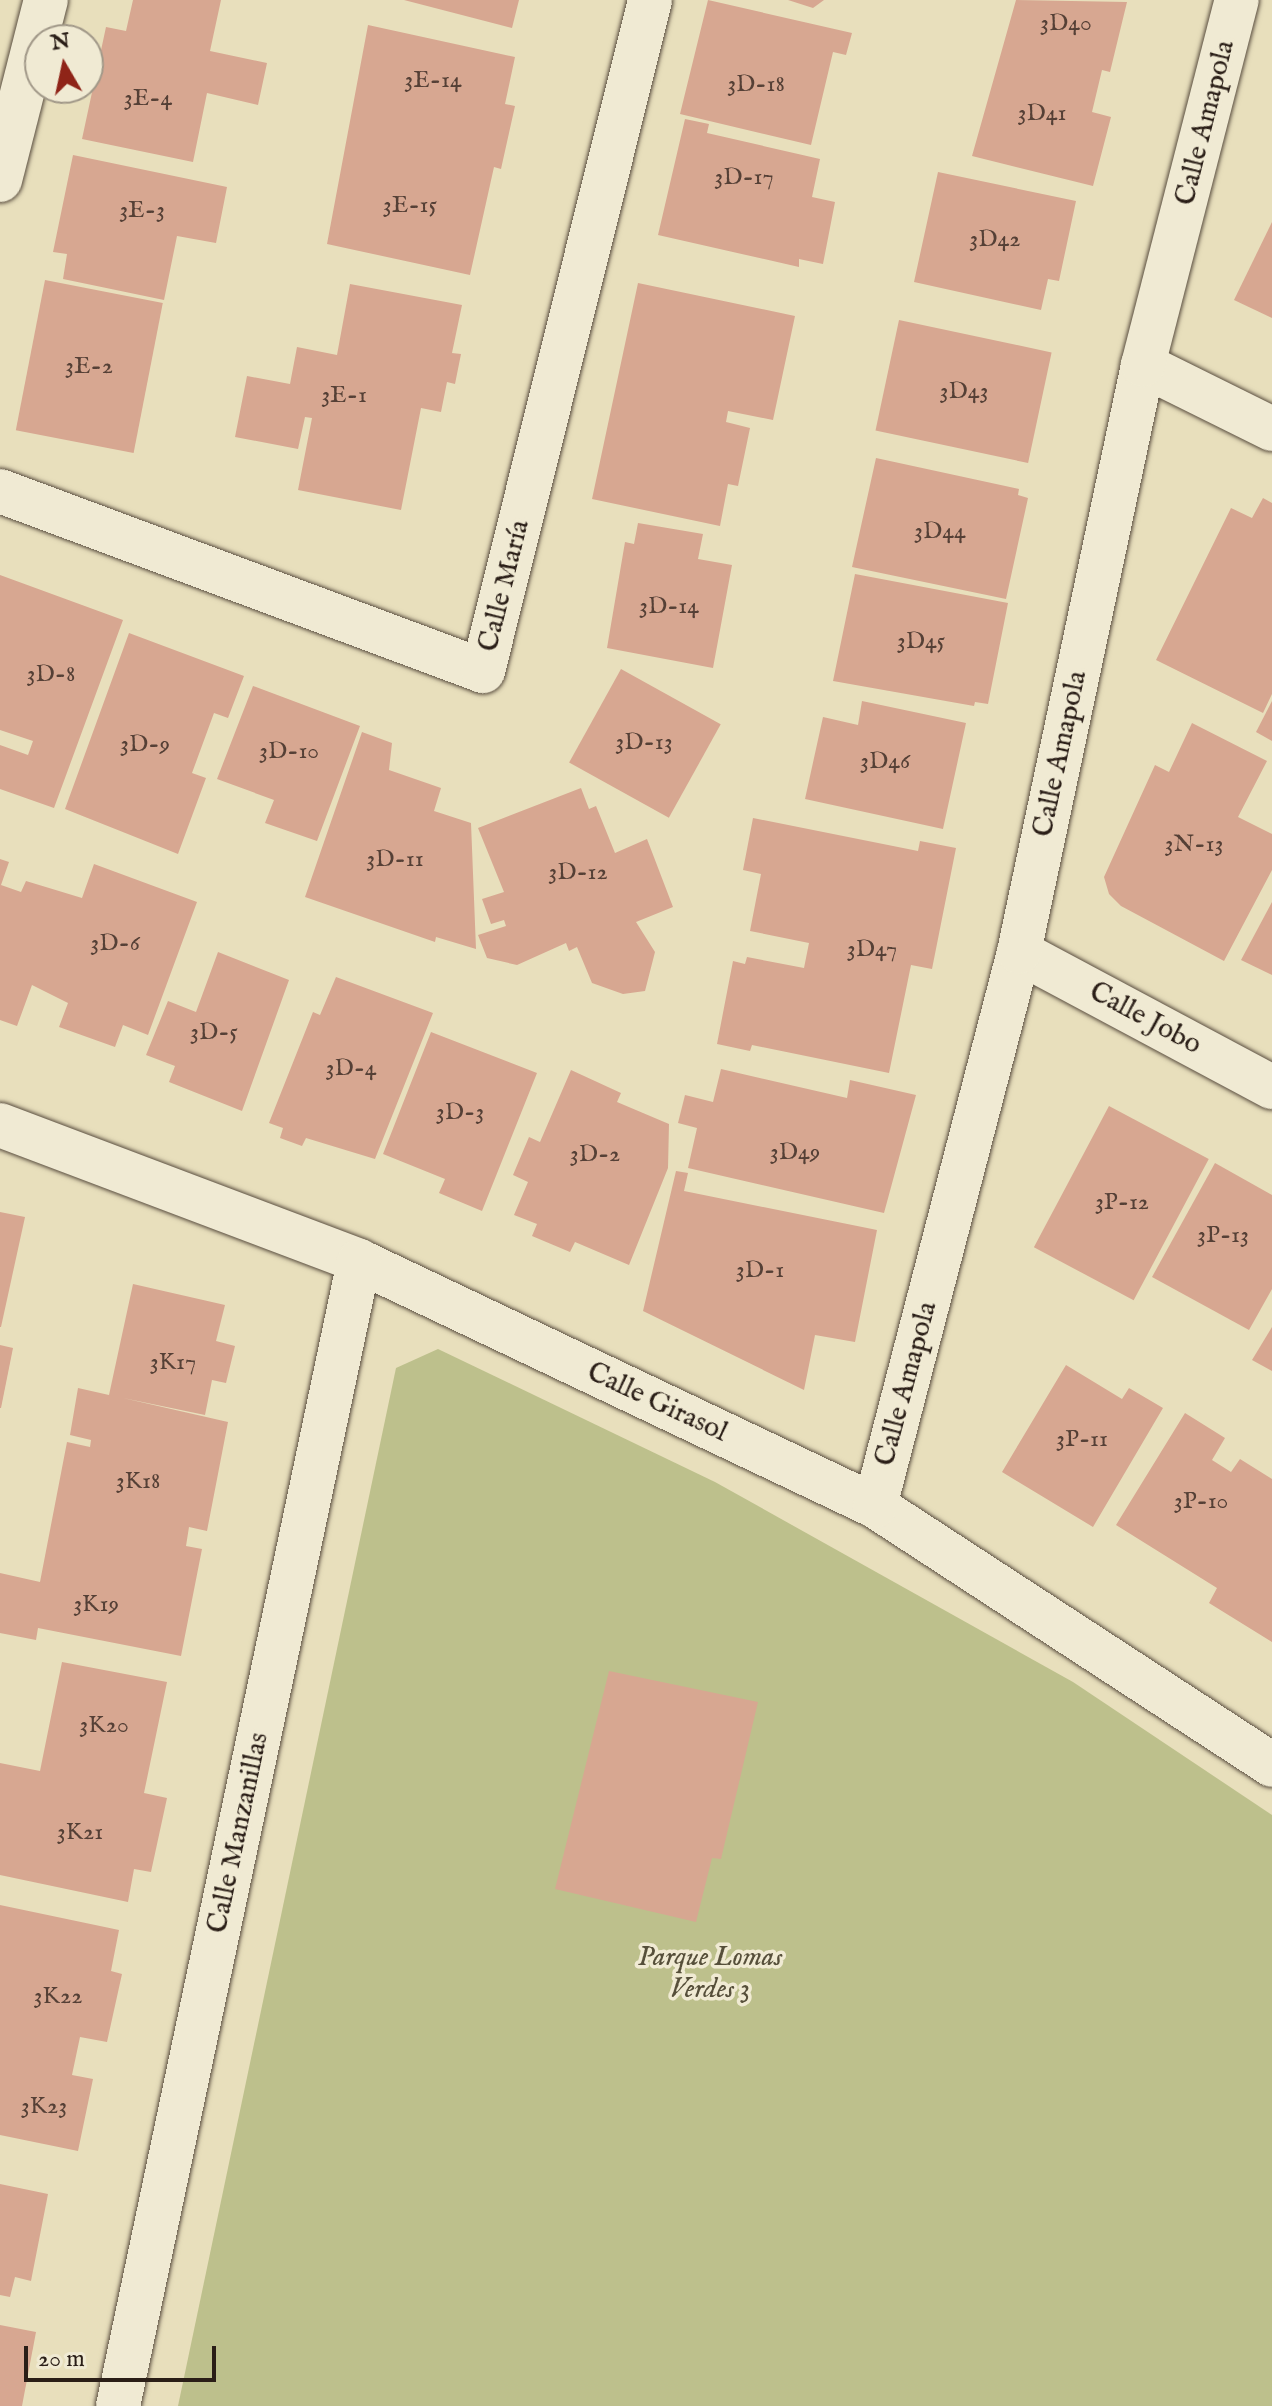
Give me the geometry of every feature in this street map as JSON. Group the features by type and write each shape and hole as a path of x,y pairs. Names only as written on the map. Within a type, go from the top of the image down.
{"street":[{"path":"0,180 46,0"},
{"name":"Calle María","path":"0,491 483,671 650,0"},
{"name":"Calle Amapola","path":"875,1506 1019,952 1143,365 1237,0"},
{"path":"1143,365 1272,429"},
{"name":"Calle Jobo","path":"1019,952 1272,1087"},
{"name":"Calle Girasol","path":"0,1125 359,1261 875,1506 1272,1765"},
{"name":"Calle Manzanillas","path":"118,2406 359,1261"}],"green space":[{"name":"Parque Lomas Verdes 3","path":"438,1349 715,1482 1073,1682 1272,1815 1272,2406 178,2406 396,1368"}],"building":[{"path":"133,0 221,0 210,51 267,63 258,105 207,93 193,162 82,139 90,104 104,104 106,27 126,31"},
{"path":"404,0 519,0 512,28"},
{"path":"708,0 852,33 846,55 833,52 811,145 680,114"},
{"path":"788,0 824,0 813,8"},
{"path":"1016,0 1127,2 1110,72 1102,70 1092,112 1111,117 1093,186 972,156"},
{"path":"368,25 515,57 505,104 515,106 501,169 494,167 470,275 327,244"},
{"path":"685,119 709,124 707,133 820,159 812,197 835,202 823,264 799,259 799,267 658,235"},
{"path":"73,155 227,187 216,243 177,236 164,300 63,279 67,254 53,252"},
{"path":"938,172 1076,201 1059,281 1048,279 1041,310 914,282"},
{"path":"1272,222 1272,318 1234,300"},
{"path":"45,280 163,303 134,453 16,430"},
{"path":"638,283 795,316 773,420 728,411 726,422 750,428 738,486 728,484 720,526 592,499"},
{"path":"350,284 462,305 452,353 461,354 455,384 447,382 441,412 421,408 401,510 298,490 312,418 305,417 298,449 235,437 247,376 290,384 297,347 337,355"},
{"path":"899,320 1052,352 1028,463 876,431"},
{"path":"876,458 1019,489 1018,495 1028,498 1006,599 852,567"},
{"path":"1263,498 1272,503 1272,694 1263,713 1156,660 1231,508 1252,518"},
{"path":"638,523 703,534 698,559 732,565 713,668 607,648 625,542 634,544"},
{"path":"855,574 1008,603 988,704 975,702 974,706 833,681"},
{"path":"0,575 123,620 54,808 0,789 0,745 28,755 33,741 0,730"},
{"path":"129,633 244,676 228,718 214,713 192,773 206,778 178,854 65,809"},
{"path":"621,669 721,724 669,818 569,763"},
{"path":"253,686 360,726 317,841 265,823 274,800 217,779"},
{"path":"862,701 966,723 943,829 805,799 823,717 858,725"},
{"path":"1272,701 1272,741 1256,732"},
{"path":"1192,723 1267,761 1238,817 1272,834 1272,870 1224,961 1121,906 1109,894 1104,877 1155,765 1169,772"},
{"path":"362,732 392,743 389,770 441,788 434,811 471,823 476,949 436,937 435,942 305,897"},
{"path":"581,788 589,809 596,806 615,853 647,839 673,907 636,922 655,952 645,991 623,994 592,983 577,947 569,951 566,943 517,965 487,958 478,935 506,926 504,920 491,924 482,899 504,892 478,828"},
{"path":"753,818 918,851 920,841 956,848 932,969 911,965 889,1073 752,1045 750,1051 717,1044 733,961 745,964 747,957 804,968 809,943 750,931 761,874 743,870"},
{"path":"0,859 9,862 1,885 21,892 26,881 82,898 94,864 197,902 148,1035 123,1025 115,1047 59,1027 68,1003 32,985 17,1026 0,1020"},
{"path":"1272,902 1272,975 1241,960"},
{"path":"218,952 289,980 242,1111 169,1082 175,1066 146,1055 168,1001 196,1012"},
{"path":"336,977 433,1013 375,1159 306,1138 302,1146 280,1138 283,1128 269,1123 313,1012 320,1015"},
{"path":"431,1032 537,1073 482,1211 439,1193 445,1179 383,1154"},
{"path":"721,1069 847,1098 850,1080 916,1095 884,1213 688,1168 697,1128 678,1123 685,1095 713,1102"},
{"path":"571,1070 621,1093 617,1102 669,1124 668,1168 629,1265 575,1242 570,1252 532,1236 537,1224 514,1215 528,1182 513,1175 529,1137 540,1142"},
{"path":"1109,1106 1209,1159 1134,1300 1034,1247"},
{"path":"1215,1163 1272,1195 1272,1289 1249,1330 1152,1277"},
{"path":"676,1171 688,1173 684,1191 877,1230 855,1342 815,1335 804,1390 643,1311"},
{"path":"0,1212 25,1217 1,1327 0,1327"},
{"path":"133,1284 225,1305 216,1341 235,1346 226,1383 212,1380 205,1415 123,1398 228,1422 207,1531 189,1527 186,1546 202,1549 181,1656 38,1628 36,1640 0,1633 0,1573 40,1582 67,1442 90,1447 91,1440 70,1435 78,1388 109,1395"},
{"path":"1272,1327 1272,1371 1252,1360"},
{"path":"0,1345 13,1348 1,1408 0,1408"},
{"path":"1066,1365 1122,1399 1129,1388 1163,1408 1093,1527 1002,1472"},
{"path":"1185,1413 1225,1438 1212,1460 1231,1472 1240,1459 1272,1479 1272,1642 1209,1603 1217,1588 1116,1525"},
{"path":"62,1662 167,1682 144,1793 167,1798 151,1872 134,1869 128,1902 0,1875 0,1763 40,1771"},
{"path":"609,1671 758,1702 721,1859 712,1858 696,1922 555,1889"},
{"path":"0,1905 119,1930 111,1971 122,1974 107,2042 80,2037 72,2075 93,2079 78,2151 0,2135"},
{"path":"0,2184 48,2194 31,2281 15,2277 10,2297 0,2295"},
{"path":"0,2325 36,2332 22,2406 0,2406"}]}
